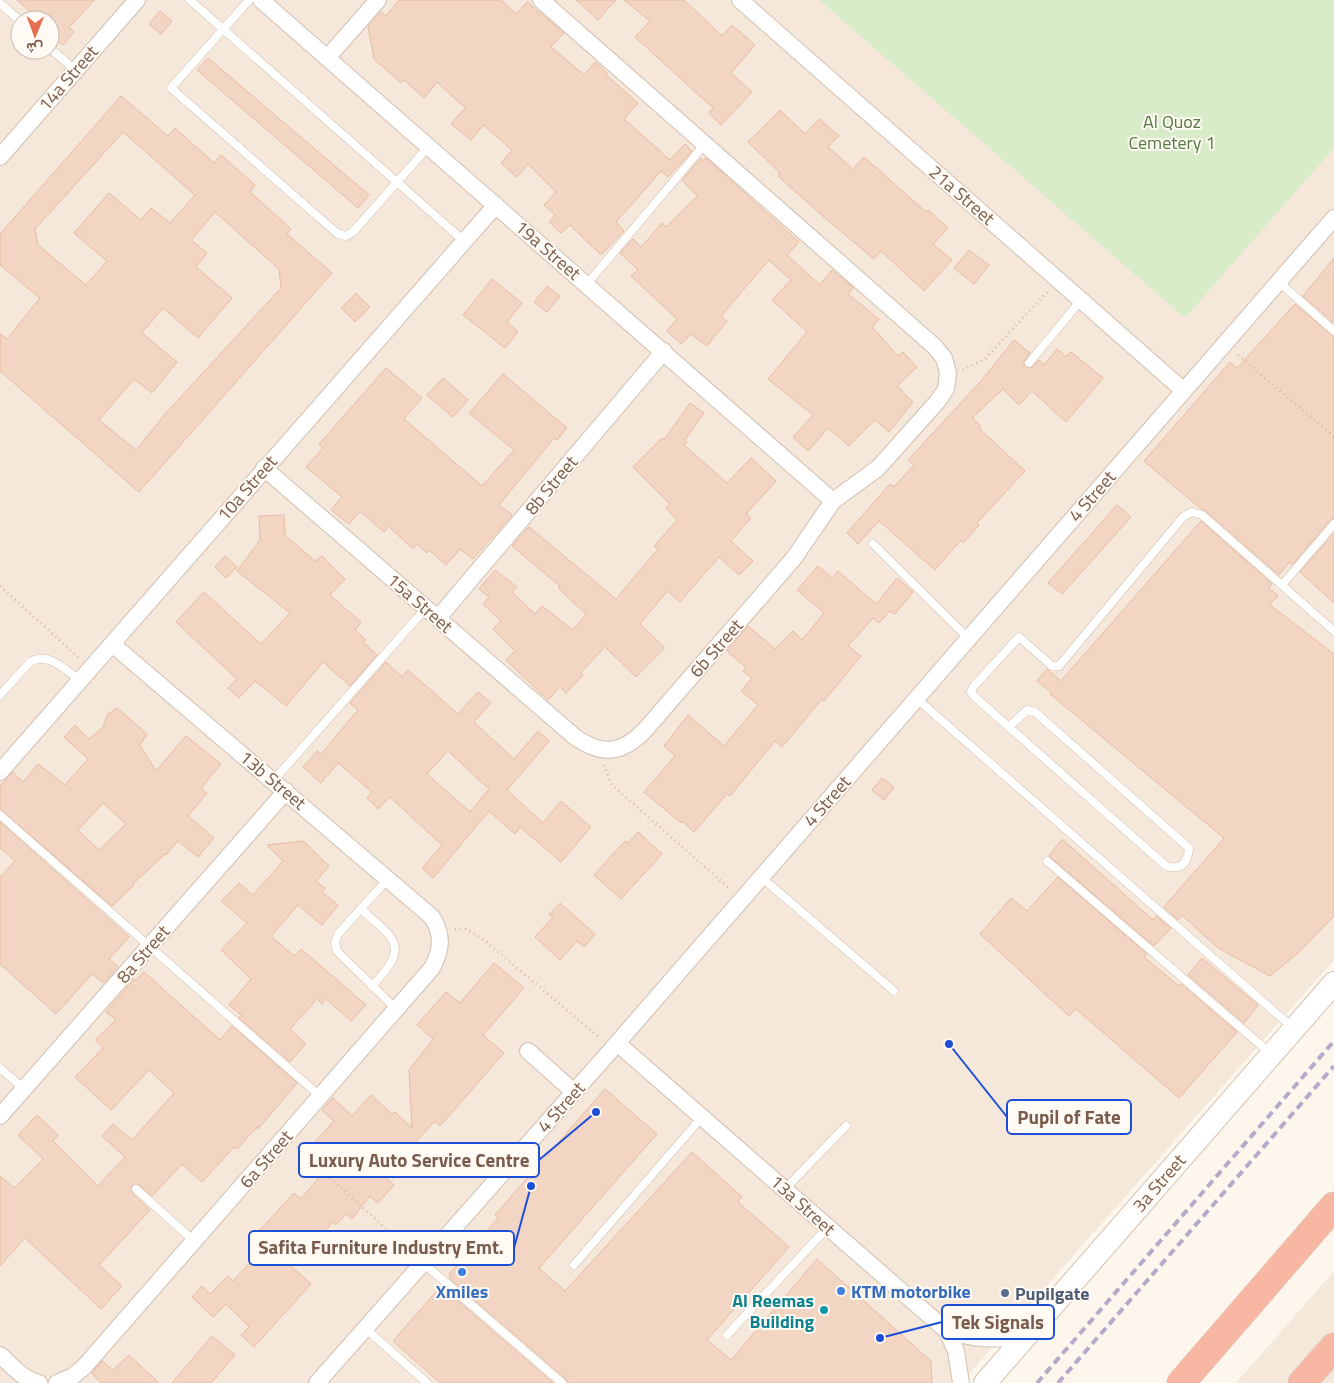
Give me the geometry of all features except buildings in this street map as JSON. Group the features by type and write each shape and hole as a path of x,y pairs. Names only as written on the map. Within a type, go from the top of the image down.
{"highway":[{"path":"1181,1383 1334,1206"},
{"path":"1302,1383 1334,1346"}],"street":[{"name":"14a Street","path":"0,157 137,0"},
{"name":"19a Street","path":"261,0 833,501"},
{"path":"327,58 378,0"},
{"path":"541,0 934,346 944,358 948,374 946,389 937,402 865,480 833,501"},
{"name":"21a Street","path":"740,0 1183,390"},
{"name":"10a Street","path":"0,772 496,205"},
{"name":"4 Street","path":"317,1383 615,1046 1334,218"},
{"name":"8b Street","path":"432,613 664,351"},
{"name":"15a Street","path":"264,468 575,737 588,746 604,750"},
{"name":"6b Street","path":"604,750 620,749 634,742 794,558 833,501"},
{"name":"13b Street","path":"112,644 388,878 436,923"},
{"name":"8a Street","path":"0,1116 150,946 280,786"},
{"name":"6a Street","path":"57,1383 74,1376 84,1367 432,968 439,956 441,942 436,923"},
{"name":"3a Street","path":"985,1383 1334,982"},
{"name":"13a Street","path":"615,1046 702,1117 947,1331 956,1351 960,1383"},
{"path":"528,1051 574,1092"},
{"path":"947,1331 986,1340 1026,1336"},
{"path":"0,1355 22,1375 33,1382 40,1383"}],"lane":[{"path":"190,0 464,241"},
{"path":"249,0 172,85 173,91 338,234 346,236 353,232 428,146"},
{"path":"0,3 10,12"},
{"path":"60,57 75,70"},
{"path":"587,284 705,144"},
{"path":"1279,282 1334,331"},
{"path":"1029,363 1081,300"},
{"path":"1009,727 1025,712 1033,710 1189,848 1188,858 1183,866 1174,868 1166,866 972,695 973,687 1019,637 1052,666 1059,666 1187,514 1197,513 1202,515 1334,631"},
{"path":"1282,585 1334,524"},
{"path":"874,544 968,638"},
{"path":"280,786 432,613"},
{"path":"0,695 30,662 36,658 51,660 85,674"},
{"path":"916,698 1294,1029"},
{"path":"0,815 321,1096"},
{"path":"1047,861 1271,1055"},
{"path":"762,877 894,992"},
{"path":"388,878 338,934 335,943 337,951 396,1010"},
{"path":"361,909 389,934 395,949 390,967 372,986"},
{"path":"0,1068 24,1088"},
{"path":"574,1265 702,1117"},
{"path":"785,1189 846,1126"},
{"path":"136,1189 194,1241"},
{"path":"727,1335 828,1227"},
{"path":"423,1263 562,1383"},
{"path":"365,1328 427,1383"}],"path":[{"path":"948,374 967,369 985,359 1058,280"},
{"path":"1224,343 1334,437"},
{"path":"0,586 85,674"},
{"path":"604,750 603,763 612,785 742,899"},
{"path":"436,923 466,929 484,940 615,1046"},
{"path":"286,1136 423,1263"}],"shaded area":[{"path":"0,0 1334,0 1334,960 961,1383 0,1383"},
{"path":"1334,1271 1334,1383 1236,1383"}],"green space":[{"name":"Al Quoz Cemetery 1","path":"819,0 1334,0 1334,148 1185,318"}],"railway":[{"path":"1037,1383 1334,1041"},
{"path":"1058,1383 1334,1066"}],"place":[{"name":"Pupil of Fate","path":"949,1044"},
{"name":"Luxury Auto Service Centre","path":"596,1112"},
{"name":"Safita Furniture Industry Emt.","path":"531,1186"},
{"name":"Xmiles","path":"462,1272"},
{"name":"KTM motorbike","path":"841,1291"},
{"name":"Pupilgate","path":"1005,1293"},
{"name":"Al Reemas Building","path":"824,1310"},
{"name":"Tek Signals","path":"880,1338"}]}
